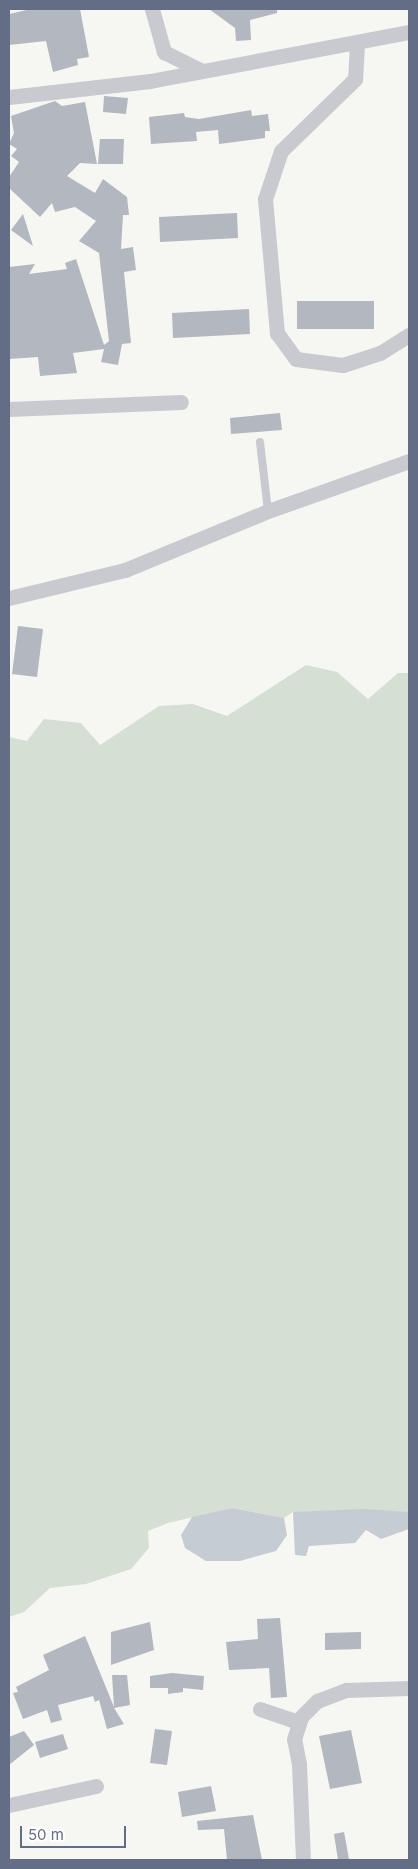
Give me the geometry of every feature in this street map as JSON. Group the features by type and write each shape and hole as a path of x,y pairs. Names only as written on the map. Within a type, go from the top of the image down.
{"street":[{"path":"152,9 164,52 202,71"},
{"path":"9,97 202,71 409,32"},
{"path":"357,43 355,79 281,151 265,199 278,333 296,359 343,365 380,353 409,334"},
{"path":"9,409 181,402"},
{"path":"9,598 125,570 268,511 409,461"},
{"path":"303,1860 294,1739 298,1722 317,1701 346,1690 409,1688"},
{"path":"260,1709 298,1722"},
{"path":"9,1805 96,1786"}],"lane":[{"path":"260,442 268,511"}],"shaded area":[{"path":"306,665 337,672 368,699 398,673 409,673 409,1512 293,1512 284,1518 232,1508 168,1523 148,1531 149,1548 131,1569 86,1584 50,1588 24,1612 9,1617 9,737 27,741 44,719 81,723 100,745 159,706 193,704 227,716"},
{"path":"232,1508 284,1518 287,1535 276,1551 240,1561 206,1561 185,1548 181,1535 192,1517"},
{"path":"362,1509 409,1512 409,1529 381,1539 366,1530 355,1543 309,1546 306,1556 295,1555 293,1512"}],"building":[{"path":"31,9 80,9 89,57 77,59 78,65 53,72 46,41 9,45 9,14"},
{"path":"209,9 277,9 277,13 250,20 251,40 236,41 235,28"},
{"path":"104,96 128,98 126,114 103,112"},
{"path":"55,101 62,106 85,102 97,164 80,163 67,176 95,193 103,179 127,197 129,215 123,215 121,249 133,247 136,270 124,272 131,343 122,344 118,365 101,362 104,349 73,353 77,373 40,376 38,357 9,359 9,267 35,264 29,274 67,269 65,263 76,259 104,345 109,341 99,253 79,241 96,221 75,207 55,212 52,203 40,217 9,188 9,177 19,162 11,156 17,149 9,144 14,133 11,116"},
{"path":"251,110 252,116 268,114 270,131 265,131 265,138 219,144 218,130 196,132 197,141 151,144 149,117 184,113 185,117 199,119"},
{"path":"100,139 124,139 123,164 98,164"},
{"path":"237,213 238,238 160,242 159,217"},
{"path":"23,214 33,246 11,230"},
{"path":"297,301 374,301 374,329 297,329"},
{"path":"249,309 250,334 173,338 172,313"},
{"path":"280,413 282,430 231,434 230,418"},
{"path":"18,626 43,629 37,677 12,674"},
{"path":"280,1618 287,1697 271,1698 269,1668 229,1670 226,1642 258,1639 257,1619"},
{"path":"150,1622 154,1650 111,1665 111,1632"},
{"path":"361,1632 361,1649 325,1650 325,1633"},
{"path":"85,1636 114,1707 112,1675 127,1675 130,1705 114,1708 124,1724 107,1729 99,1700 95,1702 93,1696 58,1705 62,1720 51,1723 47,1710 23,1719 13,1693 18,1692 16,1687 49,1670 43,1655"},
{"path":"172,1673 204,1676 203,1690 183,1688 183,1692 168,1694 168,1688 150,1688 150,1676"},
{"path":"155,1729 172,1731 167,1765 150,1763"},
{"path":"351,1730 362,1783 330,1789 319,1736"},
{"path":"24,1731 34,1745 9,1765 9,1737"},
{"path":"63,1734 68,1749 40,1758 35,1742"},
{"path":"211,1786 216,1811 182,1817 178,1792"},
{"path":"253,1815 262,1860 227,1860 224,1829 198,1830 197,1821"},
{"path":"344,1832 349,1859 338,1860 334,1834"}]}
